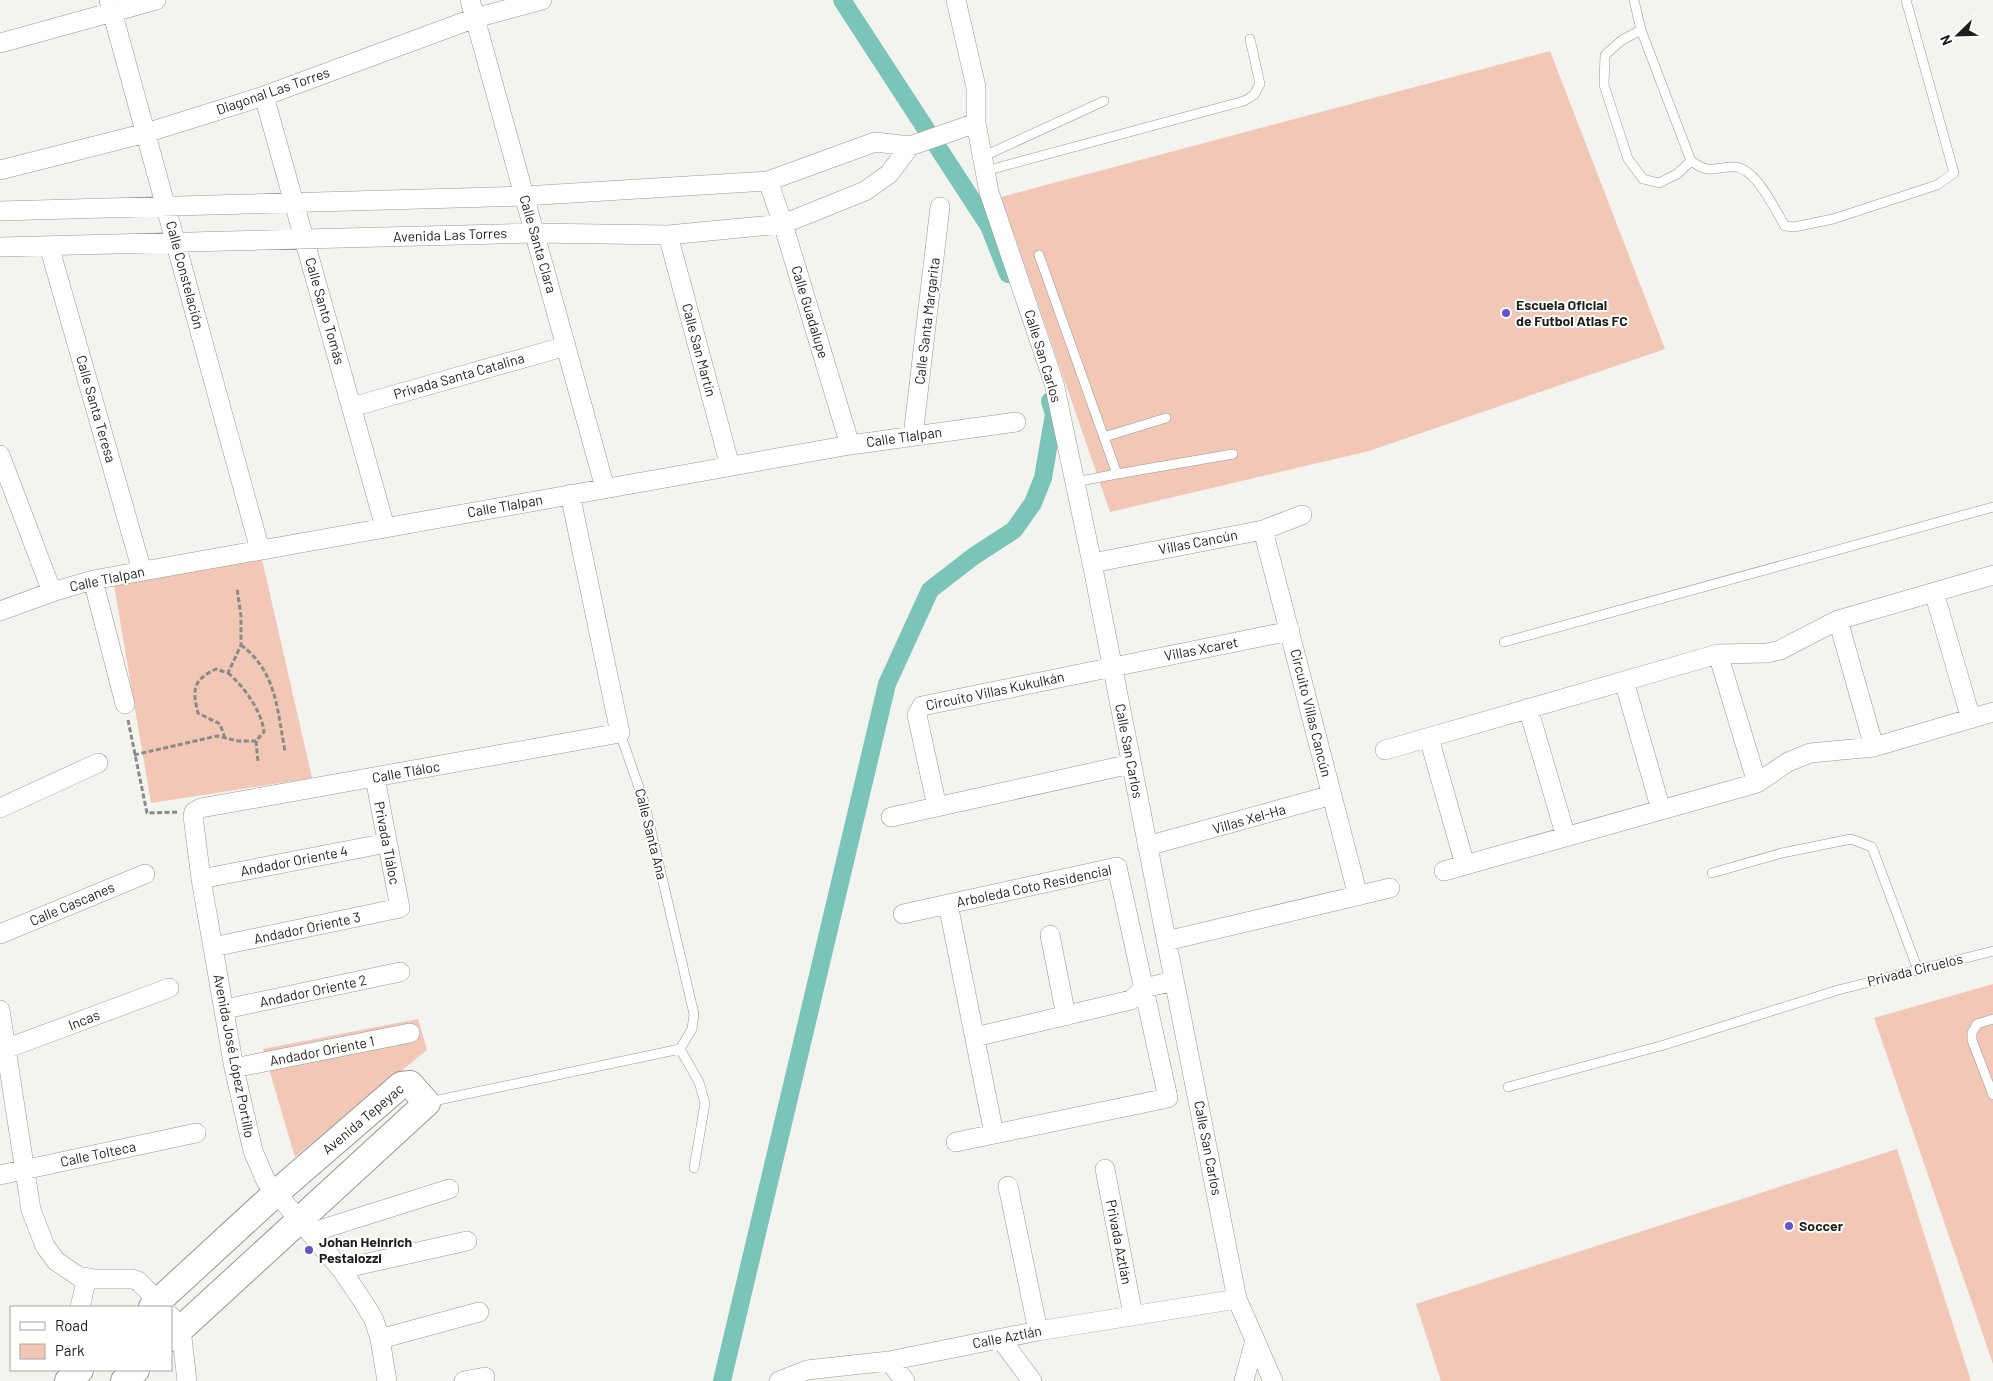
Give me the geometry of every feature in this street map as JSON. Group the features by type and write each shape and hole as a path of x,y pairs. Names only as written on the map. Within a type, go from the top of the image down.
{"street":[{"path":"0,43 111,6 156,0"},
{"name":"Calle Santa Clara","path":"470,0 606,488"},
{"name":"Diagonal Las Torres","path":"0,170 146,133 264,96 475,18 542,0"},
{"name":"Calle San Carlos","path":"956,0 976,87 976,123 997,219 1054,383 1092,563 1147,846 1174,939 1174,981 1237,1299 1273,1381"},
{"name":"Calle Constelación","path":"111,6 260,550"},
{"name":"Calle Santo Tomás","path":"264,96 385,527"},
{"path":"0,211 524,196 768,181 875,142 918,144 976,123"},
{"path":"875,142 889,174"},
{"name":"Avenida Las Torres","path":"0,247 534,233 668,235 783,224 865,191 889,174 918,144"},
{"name":"Calle Guadalupe","path":"768,181 783,224 850,445"},
{"name":"Calle Santa Margarita","path":"913,436 940,207"},
{"name":"Calle San Martín","path":"668,235 730,466"},
{"name":"Calle Santa Teresa","path":"49,246 142,571"},
{"name":"Privada Santa Catalina","path":"352,406 566,346"},
{"name":"Calle Tlalpan","path":"0,612 52,592 93,580 850,445 1016,422"},
{"path":"0,455 52,592"},
{"name":"Calle Santa Ana","path":"570,494 620,733"},
{"name":"Villas Cancún","path":"1092,563 1264,530 1302,515"},
{"name":"Circuito Villas Cancún","path":"1264,530 1358,896"},
{"path":"1385,750 1718,654 1767,653 1780,650 1838,620 1993,575"},
{"path":"93,580 125,704"},
{"path":"1934,592 1971,719"},
{"path":"1838,620 1874,747"},
{"name":"Villas Xcaret","path":"1112,666 1290,631"},
{"path":"1718,654 1757,783"},
{"name":"Circuito Villas Kukulkán","path":"937,807 917,715 919,708 1112,666"},
{"path":"1624,681 1661,810"},
{"path":"1528,708 1566,837"},
{"path":"1444,871 1757,783 1788,762 1810,753 1874,747 1993,712"},
{"name":"Calle Tláloc","path":"194,812 220,804 620,733"},
{"path":"1428,738 1465,865"},
{"path":"0,808 98,763"},
{"path":"891,817 1131,764"},
{"name":"Privada Tláloc","path":"375,778 400,908"},
{"name":"Villas Xel-Ha","path":"1147,846 1332,795"},
{"name":"Avenida José López Portillo","path":"194,812 201,880 234,1068 253,1151 266,1181 341,1269 374,1320 380,1339 387,1381"},
{"name":"Andador Oriente 4","path":"201,880 387,843"},
{"name":"Arboleda Coto Residencial","path":"903,914 1117,867 1141,998 1168,1098 956,1142"},
{"name":"Calle Cascanes","path":"0,934 145,874"},
{"path":"1174,939 1390,888"},
{"name":"Arboleda Coto Residencial","path":"948,904 994,1134"},
{"name":"Andador Oriente 3","path":"214,947 400,908"},
{"path":"1050,935 1066,1016"},
{"name":"Andador Oriente 2","path":"225,1009 400,972"},
{"path":"975,1037 1141,998 1174,981"},
{"name":"Incas","path":"3,1050 168,988"},
{"path":"1141,998 1178,1002"},
{"path":"0,1010 3,1050 26,1169 31,1210 45,1246 62,1266 78,1276 138,1281 159,1306"},
{"name":"Andador Oriente 1","path":"234,1068 410,1033"},
{"name":"Avenida Tepeyac","path":"172,1310 276,1193 401,1085 410,1084 427,1103"},
{"path":"172,1313 305,1227 427,1103"},
{"name":"Calle Tolteca","path":"0,1175 196,1133"},
{"name":"Privada Aztlán","path":"1105,1169 1133,1315"},
{"path":"1008,1186 1038,1331"},
{"path":"305,1227 449,1189"},
{"path":"341,1269 467,1241"},
{"path":"80,1306 87,1278"},
{"name":"Calle Aztlán","path":"779,1381 807,1370 888,1361 1038,1331 1237,1299"},
{"path":"380,1339 479,1312"},
{"path":"172,1332 187,1381"},
{"path":"1000,1338 1032,1381"},
{"path":"1244,1381 1255,1340"},
{"path":"888,1361 904,1381"},
{"path":"66,1381 79,1371"},
{"path":"124,1381 135,1371"},
{"path":"464,1381 485,1377"}],"lane":[{"path":"1634,0 1641,30 1691,161 1705,170 1738,167 1758,181 1785,226 1794,227 1833,219 1937,186 1954,174 1906,0"},
{"path":"1641,30 1622,40 1605,55 1604,84 1628,159 1643,179 1659,184 1678,174 1691,161"},
{"path":"984,164 1244,101 1254,95 1260,84 1250,39"},
{"path":"984,164 1104,101"},
{"path":"1039,255 1117,474"},
{"path":"1104,437 1166,418"},
{"path":"1075,482 1234,454"},
{"path":"1504,642 1993,507"},
{"name":"Calle Santa Ana","path":"620,733 645,805 694,1014 692,1030 680,1049"},
{"path":"1712,873 1782,853 1851,839 1872,848 1918,970"},
{"name":"Privada Ciruelos","path":"1508,1087 1664,1044 1838,990 1993,951"},
{"path":"1992,1090 1972,1040 1972,1033 1977,1024 1993,1019"},
{"path":"427,1103 680,1049 699,1082 706,1103 694,1168"}],"path":[{"path":"228,673 241,646 241,616 237,588"},
{"path":"241,646 255,656 272,683 285,751"},
{"path":"226,738 220,724 198,713 194,697 196,685 205,674 216,669 228,673 242,684 249,700 263,719 264,732 256,741 258,762"},
{"path":"125,704 147,813 194,812"},
{"path":"134,755 217,736 238,741 256,741"}],"green space":[{"path":"1550,51 1665,349 1369,451 1110,512 1001,197"},
{"path":"261,555 312,778 151,803 114,585"},
{"path":"1993,984 1993,1364 1874,1018"},
{"path":"418,1019 427,1050 295,1157 263,1049"},
{"name":"Soccer","path":"1897,1149 1971,1381 1441,1381 1416,1304"}],"waterway":[{"path":"842,0 989,226 1008,274"},
{"path":"722,1381 887,684 930,590 974,556 1014,530 1033,503 1043,478 1054,414 1050,401"}],"place":[{"name":"Escuela Oficial de Futbol Atlas FC","path":"1506,313"},
{"name":"Soccer","path":"1789,1226"},
{"name":"Johan Heinrich Pestalozzi","path":"309,1250"}]}
